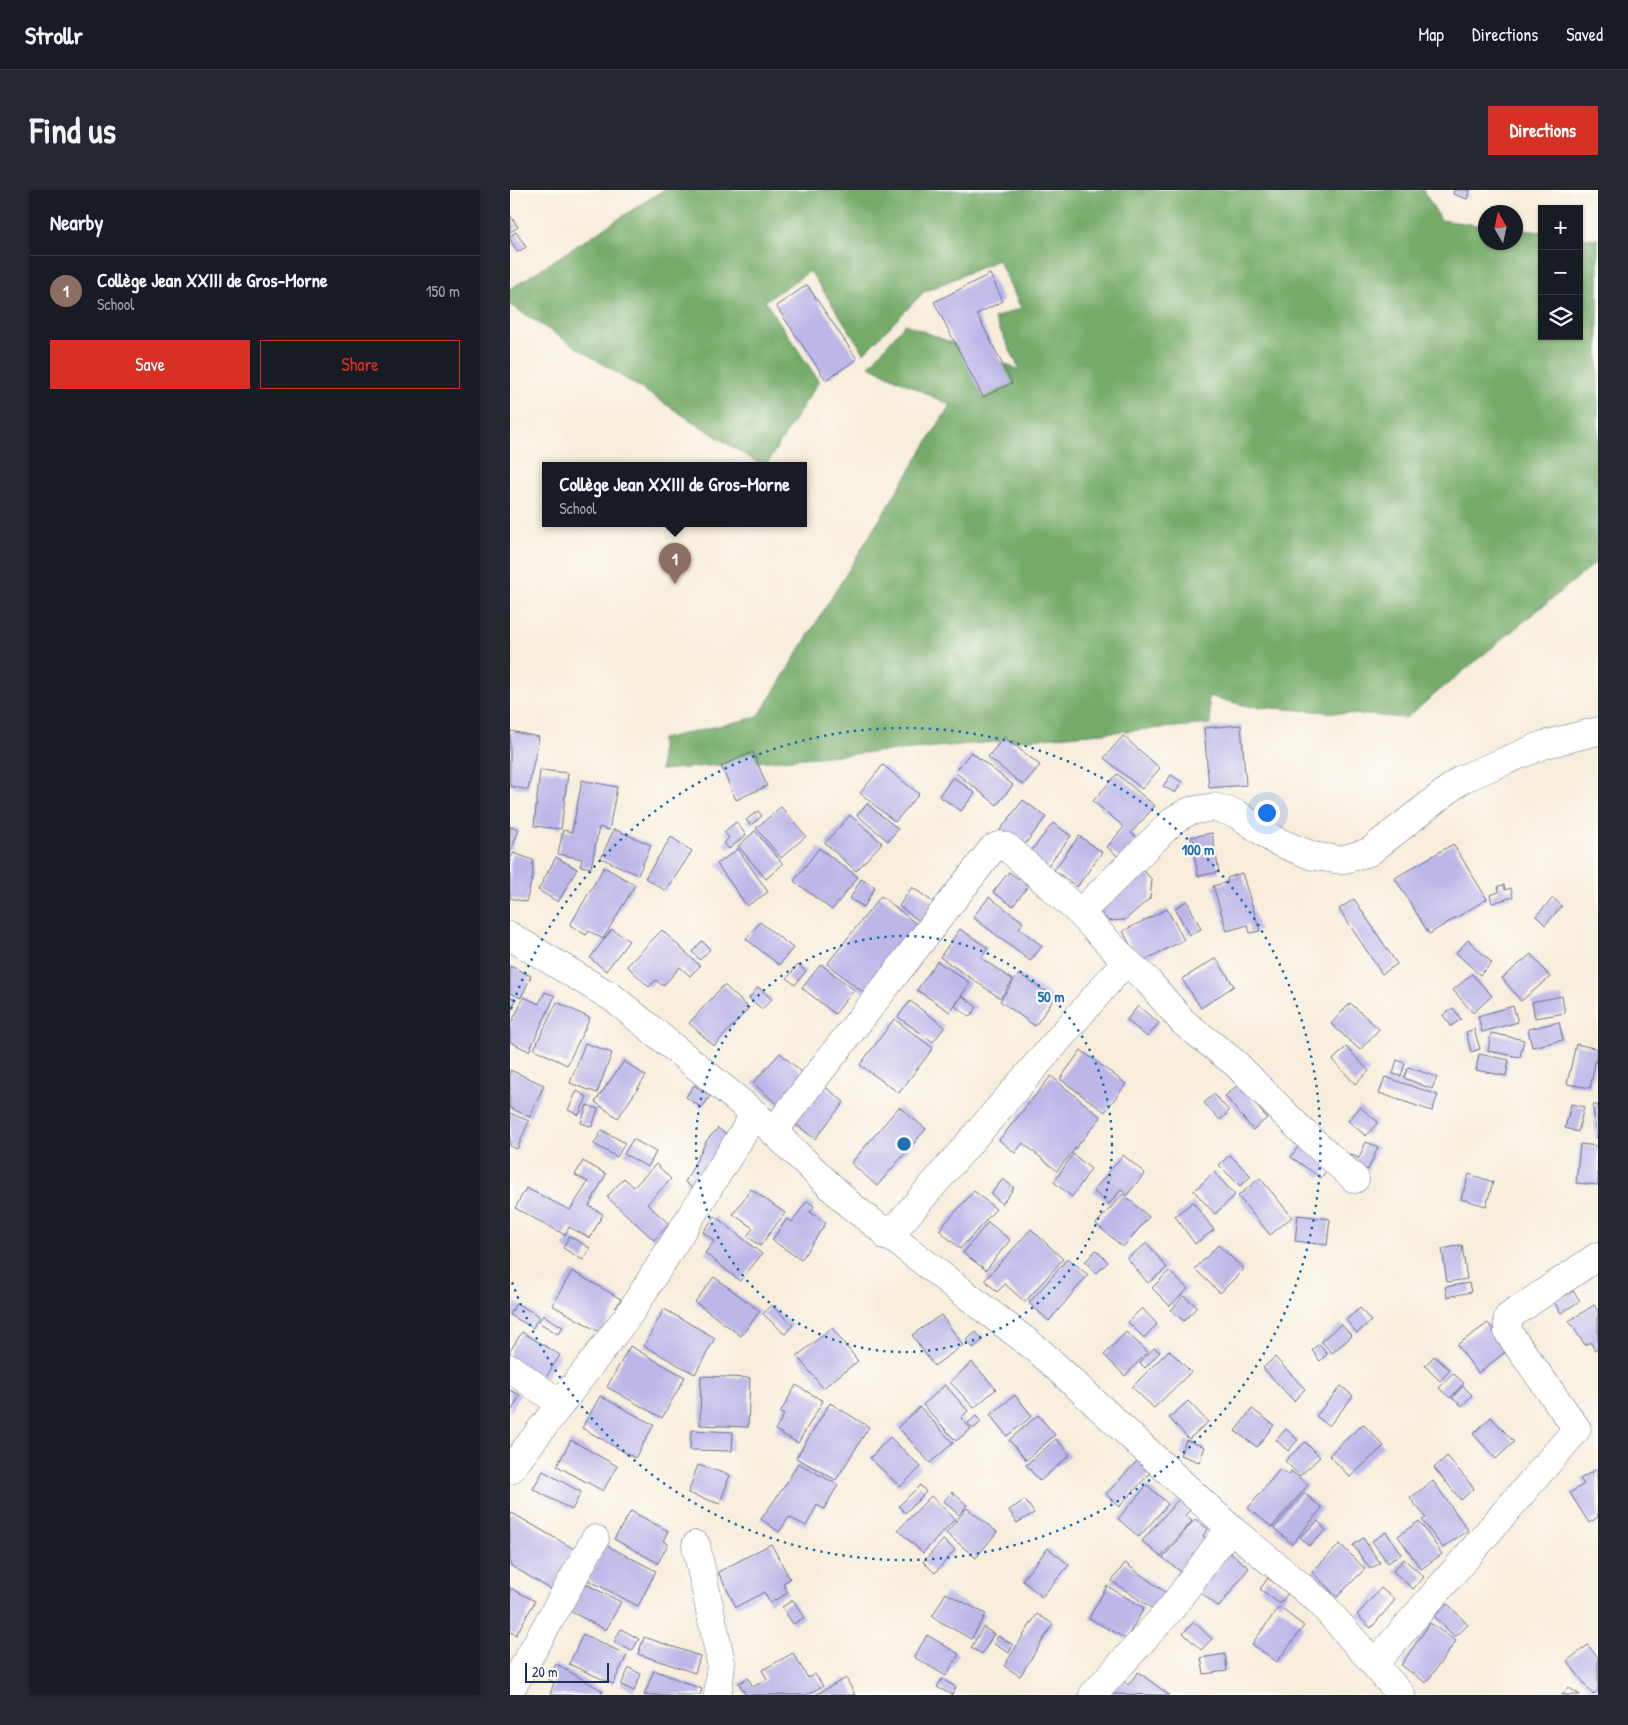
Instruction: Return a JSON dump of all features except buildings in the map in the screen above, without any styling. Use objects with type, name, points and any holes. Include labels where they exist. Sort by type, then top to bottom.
[{"type":"street","points":[[1080,913],[1175,819],[1190,811],[1214,807],[1237,814],[1276,841],[1313,856],[1341,860],[1370,852],[1462,779],[1543,745],[1598,731]]},
{"type":"street","points":[[510,1470],[630,1313],[764,1123],[993,848],[1001,845],[1007,847],[1080,913],[1183,1022],[1235,1063],[1306,1135],[1356,1179]]},
{"type":"street","points":[[510,936],[613,998],[764,1123],[850,1205],[888,1237],[1039,1350],[1230,1528],[1320,1602],[1401,1695]]},
{"type":"street","points":[[888,1237],[1126,961]]},
{"type":"street","points":[[1375,1663],[1577,1429],[1508,1332],[1508,1317],[1598,1256]]},
{"type":"street","points":[[510,1368],[561,1404]]},
{"type":"street","points":[[1093,1695],[1170,1610],[1230,1528]]},
{"type":"street","points":[[510,1691],[595,1539]]},
{"type":"street","points":[[696,1545],[721,1662],[718,1695]]},
{"type":"green space","points":[[663,190],[1423,190],[1441,220],[1478,225],[1478,250],[1523,250],[1523,230],[1538,232],[1538,340],[1583,340],[1583,237],[1598,239],[1598,561],[1406,718],[1247,706],[1208,696],[1211,724],[661,770],[661,739],[758,717],[950,405],[869,366],[905,324],[1020,370],[994,318],[1021,308],[998,260],[924,292],[864,353],[810,271],[765,301],[819,381],[768,462],[756,462],[510,305],[510,289]]},
{"type":"place","name":"Collège Jean XXIII de Gros-Morne","points":[[675,584]]}]
